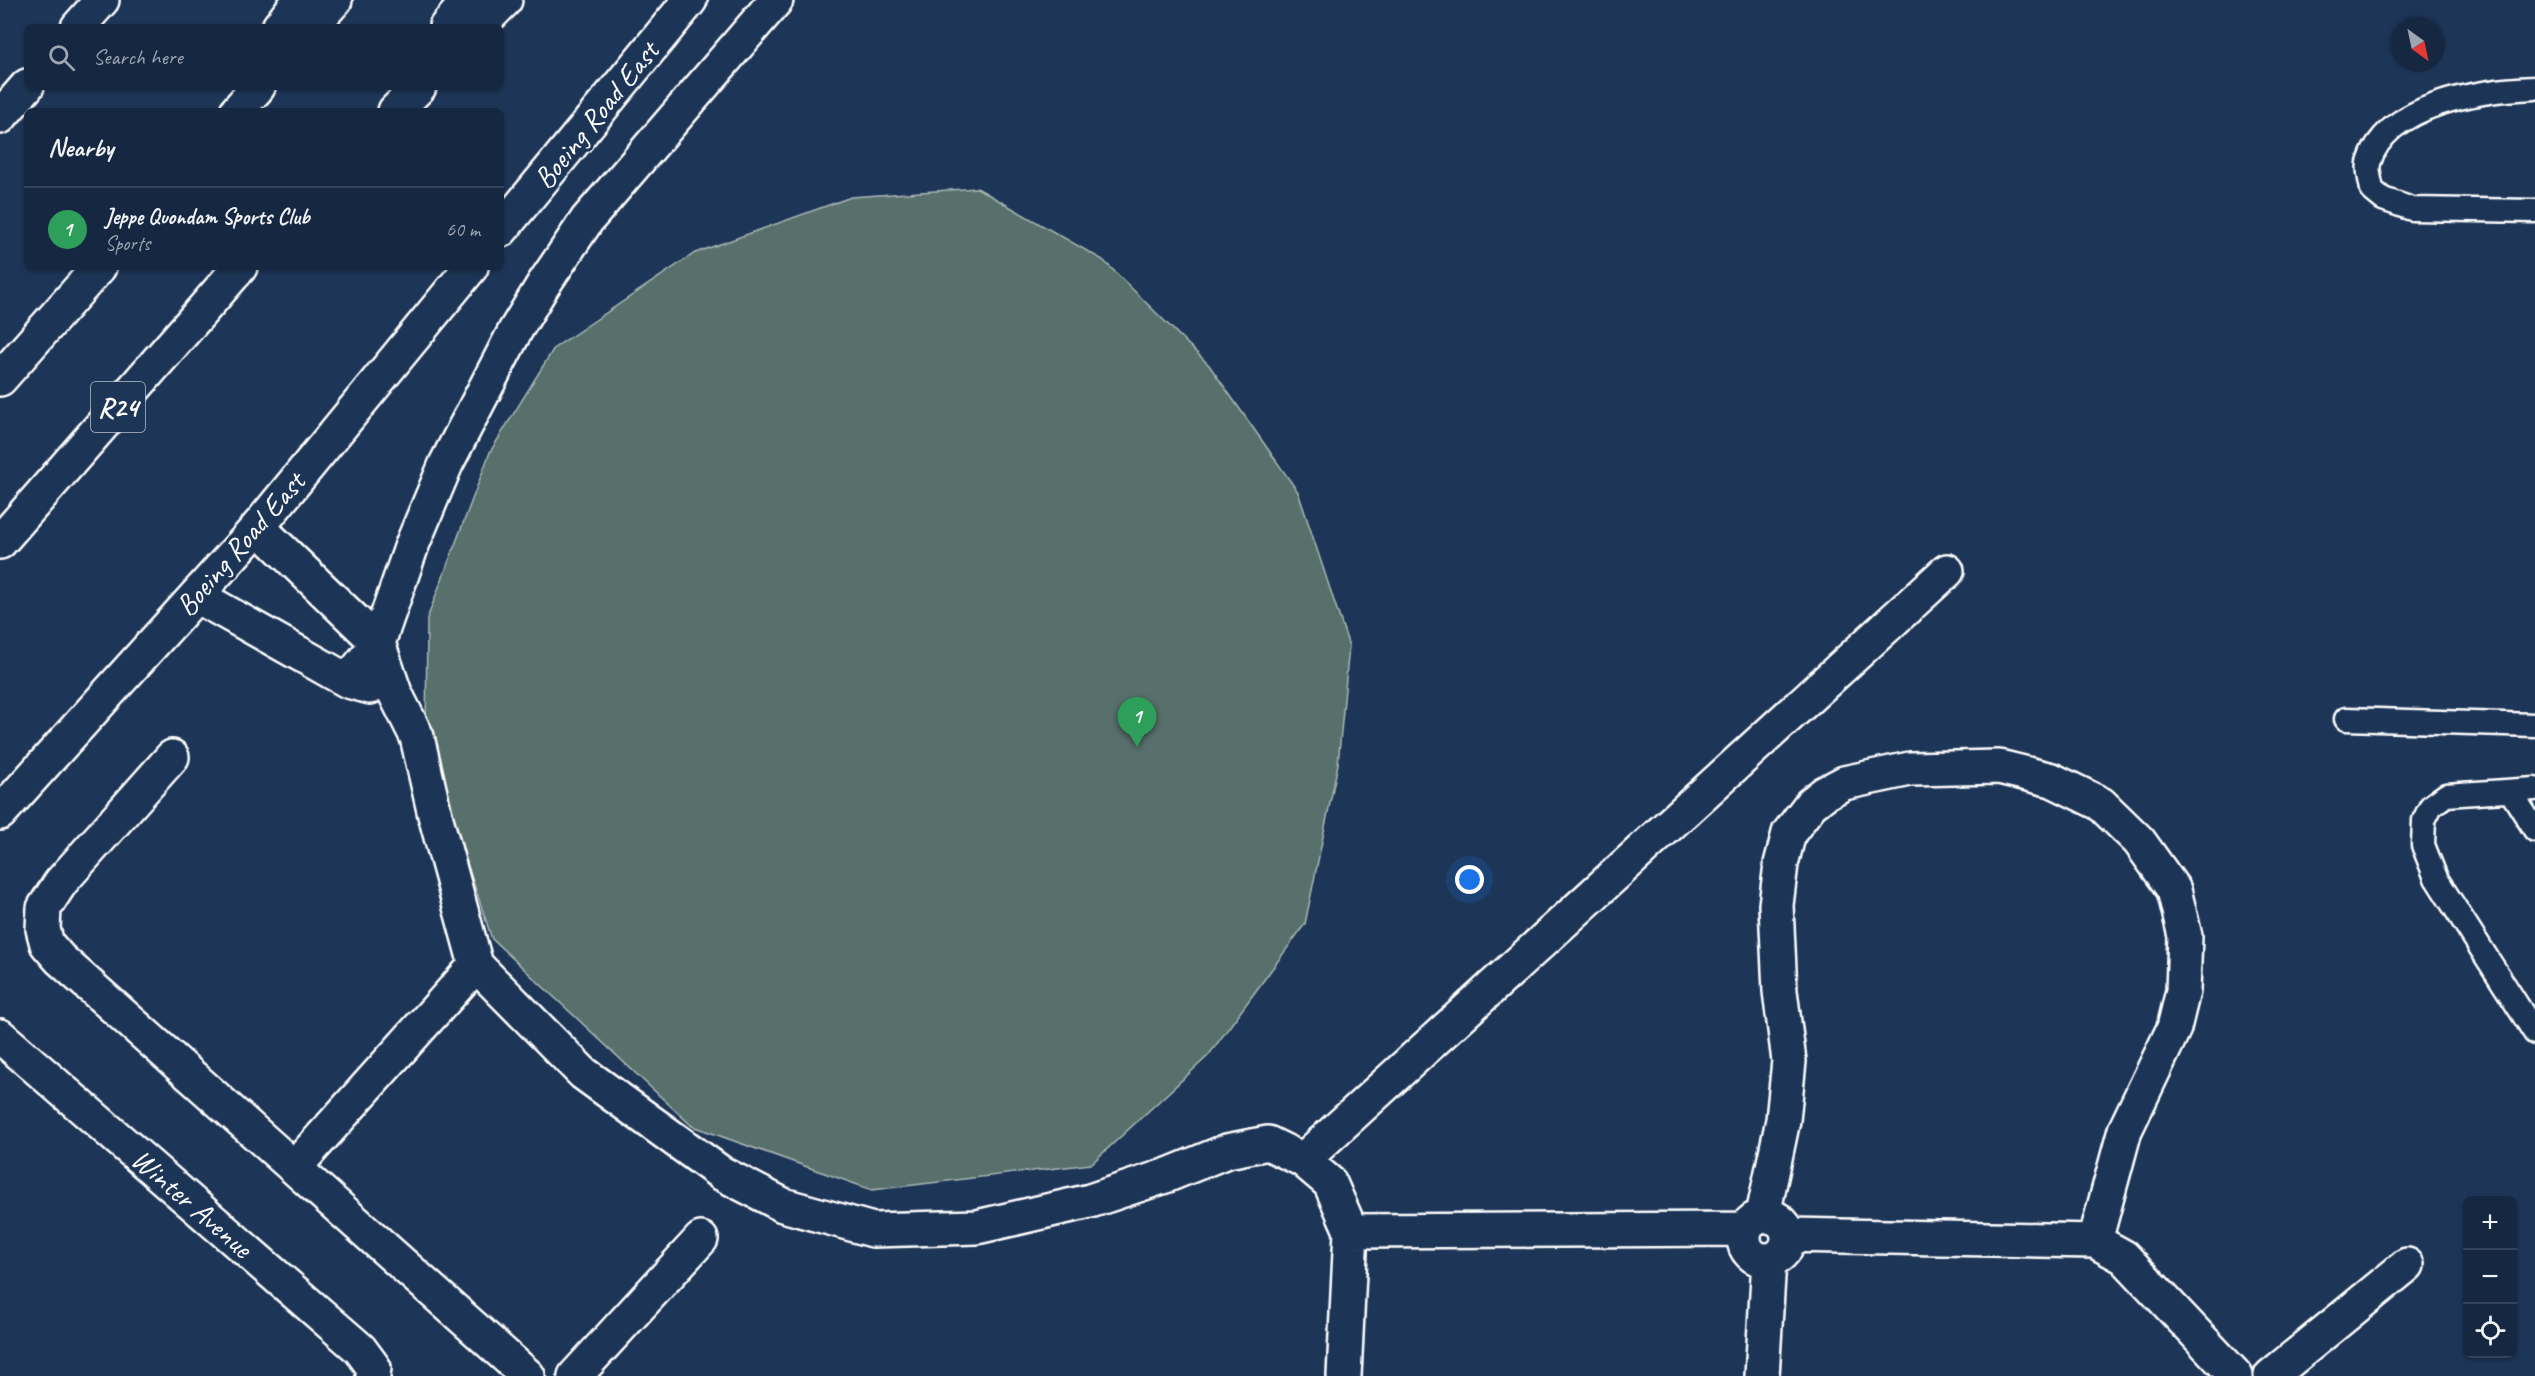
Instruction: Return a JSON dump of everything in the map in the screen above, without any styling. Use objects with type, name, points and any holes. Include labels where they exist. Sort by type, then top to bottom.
[{"type":"main road","points":[[81,24],[102,0]]},
{"type":"main road","points":[[281,24],[300,0]]},
{"type":"main road","points":[[314,24],[335,0]]},
{"type":"main road","points":[[449,24],[469,0]]},
{"type":"main road","points":[[481,24],[505,0]]},
{"type":"main road","name":"Boeing Road East","points":[[504,227],[690,0]]},
{"type":"main road","points":[[348,681],[378,643],[412,545],[446,464],[515,331],[543,285],[587,220],[776,0]]},
{"type":"main road","points":[[0,117],[24,89]]},
{"type":"main road","points":[[214,108],[229,90]]},
{"type":"main road","points":[[240,108],[255,90]]},
{"type":"main road","points":[[376,108],[392,90]]},
{"type":"main road","points":[[398,108],[416,90]]},
{"type":"main road","points":[[1,378],[86,270]]},
{"type":"main road","points":[[1,378],[96,270]]},
{"type":"main road","name":"R24","points":[[0,542],[238,270]]},
{"type":"main road","name":"Boeing Road East","points":[[0,813],[258,527],[469,270]]},
{"type":"main road","points":[[258,527],[378,643],[395,693],[417,737],[435,815],[476,965],[583,1073],[721,1173],[783,1205],[873,1230],[977,1227],[1090,1202],[1168,1175],[1227,1151],[1268,1143],[1303,1160],[1330,1184],[1351,1231],[1344,1376]]},
{"type":"main road","points":[[1303,1160],[1947,570]]},
{"type":"main road","points":[[197,596],[348,681],[395,693]]},
{"type":"main road","points":[[172,757],[62,882],[44,908],[43,929],[47,944],[60,959],[528,1376]]},
{"type":"main road","points":[[1351,1231],[1754,1222],[1775,1217],[1784,1224],[1789,1235],[1787,1247],[1780,1256],[1768,1260],[1757,1259],[1748,1251],[1743,1240],[1754,1222],[1783,1120],[1789,1061],[1780,991],[1776,905],[1781,864],[1789,833],[1811,804],[1844,783],[1910,769],[1999,767],[2052,780],[2101,804],[2139,841],[2174,891],[2185,936],[2182,991],[2174,1028],[2126,1130],[2095,1241]]},
{"type":"main road","points":[[295,1167],[476,965]]},
{"type":"main road","name":"Winter Avenue","points":[[0,1036],[360,1349],[374,1368],[373,1376]]},
{"type":"main road","points":[[1789,1235],[2095,1241],[2124,1257],[2236,1376]]},
{"type":"main road","points":[[575,1376],[701,1239]]},
{"type":"main road","points":[[1762,1376],[1768,1260]]},
{"type":"main road","points":[[2271,1376],[2407,1265]]},
{"type":"lane","points":[[2535,88],[2482,93],[2433,106],[2400,121],[2377,146],[2368,165],[2372,190],[2382,199],[2412,209],[2535,211]]},
{"type":"lane","points":[[2346,719],[2535,725]]},
{"type":"lane","points":[[2535,789],[2446,795],[2431,806],[2424,820],[2423,845],[2436,878],[2535,1033]]},
{"type":"lane","points":[[2511,792],[2535,830]]},
{"type":"green space","points":[[977,188],[1103,260],[1209,365],[1298,492],[1349,646],[1338,764],[1305,924],[1208,1056],[1091,1164],[872,1190],[692,1126],[492,939],[426,738],[427,619],[490,452],[554,348],[695,253],[851,197]]},
{"type":"place","name":"Jeppe Quondam Sports Club","points":[[1137,747]]}]
